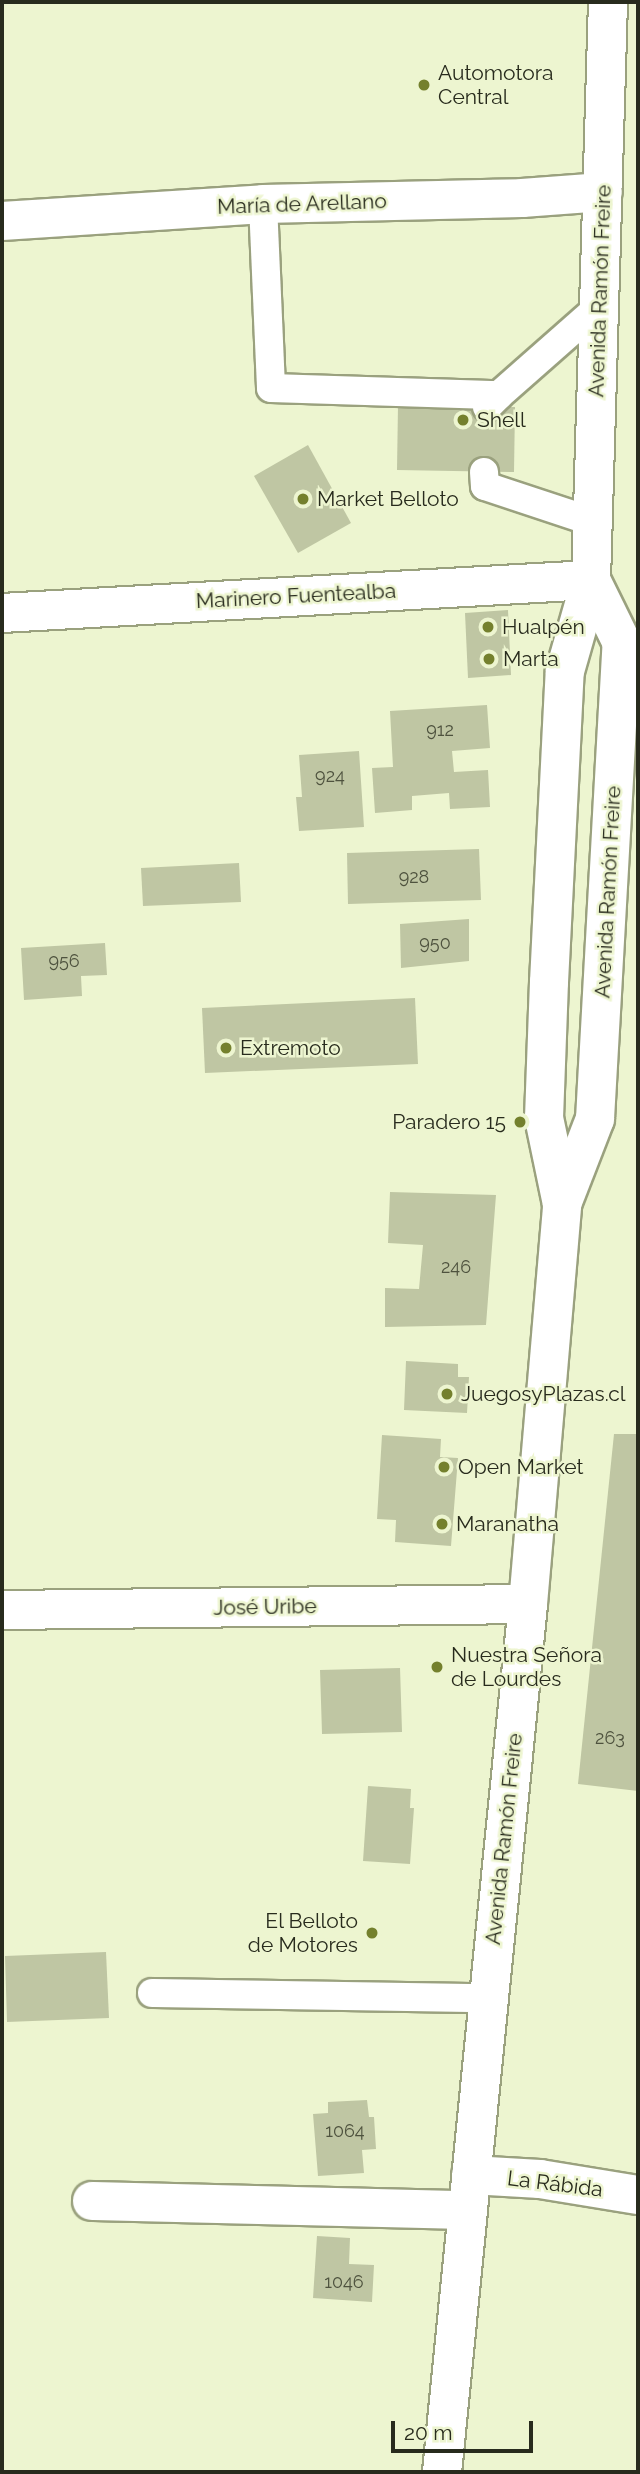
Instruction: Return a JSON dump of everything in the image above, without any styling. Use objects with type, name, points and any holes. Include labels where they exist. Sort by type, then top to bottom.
[{"type":"main road","name":"Avenida Ramón Freire","points":[[562,1205],[544,1118],[565,671],[591,580],[608,2]]},
{"type":"main road","name":"María de Arellano","points":[[2,221],[263,204],[522,198],[603,191]]},
{"type":"main road","name":"Avenida Ramón Freire","points":[[442,2472],[528,1604],[562,1205],[595,1119],[630,703],[622,643],[591,580]]},
{"type":"main road","name":"Marinero Fuentealba","points":[[2,613],[591,580]]},
{"type":"main road","points":[[576,630],[601,686],[630,703]]},
{"type":"main road","name":"José Uribe","points":[[2,1610],[528,1604]]},
{"type":"main road","name":"La Rábida","points":[[92,2201],[469,2193],[540,2179],[638,2195]]},
{"type":"lane","points":[[263,204],[271,388],[493,401],[600,306]]},
{"type":"lane","points":[[485,479],[594,522]]},
{"type":"lane","points":[[152,1993],[488,1998]]},
{"type":"building","points":[[398,405],[515,407],[514,472],[397,470]]},
{"type":"building","name":"Market Belloto","points":[[308,445],[351,523],[298,553],[254,476]]},
{"type":"building","points":[[508,610],[511,675],[468,678],[465,613]]},
{"type":"building","points":[[487,705],[490,748],[452,751],[454,772],[488,770],[490,807],[450,809],[449,793],[412,796],[412,810],[375,813],[372,768],[393,767],[390,711]]},
{"type":"building","points":[[359,751],[364,827],[299,831],[296,797],[302,797],[299,755]]},
{"type":"building","points":[[479,849],[481,900],[348,904],[347,853]]},
{"type":"building","points":[[239,863],[241,902],[143,906],[141,868]]},
{"type":"building","points":[[469,919],[469,961],[401,968],[400,924]]},
{"type":"building","points":[[105,943],[107,975],[81,976],[82,996],[24,1000],[21,948]]},
{"type":"building","points":[[415,998],[418,1064],[205,1073],[202,1008]]},
{"type":"building","points":[[390,1192],[496,1195],[486,1325],[385,1327],[385,1288],[419,1289],[423,1245],[388,1243]]},
{"type":"building","points":[[406,1361],[458,1364],[458,1377],[469,1377],[467,1413],[404,1410]]},
{"type":"building","points":[[614,1434],[638,1434],[638,1791],[578,1784]]},
{"type":"building","points":[[382,1435],[441,1439],[440,1457],[458,1458],[451,1546],[395,1542],[396,1520],[377,1519]]},
{"type":"building","points":[[400,1668],[402,1732],[322,1734],[320,1670]]},
{"type":"building","points":[[368,1786],[411,1789],[410,1808],[414,1808],[410,1864],[363,1861]]},
{"type":"building","points":[[106,1952],[109,2018],[7,2022],[5,1956]]},
{"type":"building","points":[[367,2100],[369,2117],[374,2117],[376,2149],[362,2150],[364,2173],[318,2176],[313,2114],[328,2113],[328,2102]]},
{"type":"building","points":[[317,2236],[350,2238],[349,2264],[374,2265],[372,2302],[313,2298]]},
{"type":"place","name":"Automotora Central","points":[[424,85]]},
{"type":"place","name":"Shell","points":[[463,420]]},
{"type":"place","name":"Market Belloto","points":[[303,499]]},
{"type":"place","name":"Hualpén","points":[[488,627]]},
{"type":"place","name":"Marta","points":[[489,659]]},
{"type":"place","name":"Extremoto","points":[[226,1048]]},
{"type":"place","name":"Paradero 15","points":[[520,1122]]},
{"type":"place","name":"JuegosyPlazas.cl","points":[[447,1394]]},
{"type":"place","name":"Open Market","points":[[444,1467]]},
{"type":"place","name":"Maranatha","points":[[442,1524]]},
{"type":"place","name":"Nuestra Señora de Lourdes","points":[[437,1667]]},
{"type":"place","name":"El Belloto de Motores","points":[[372,1933]]}]
